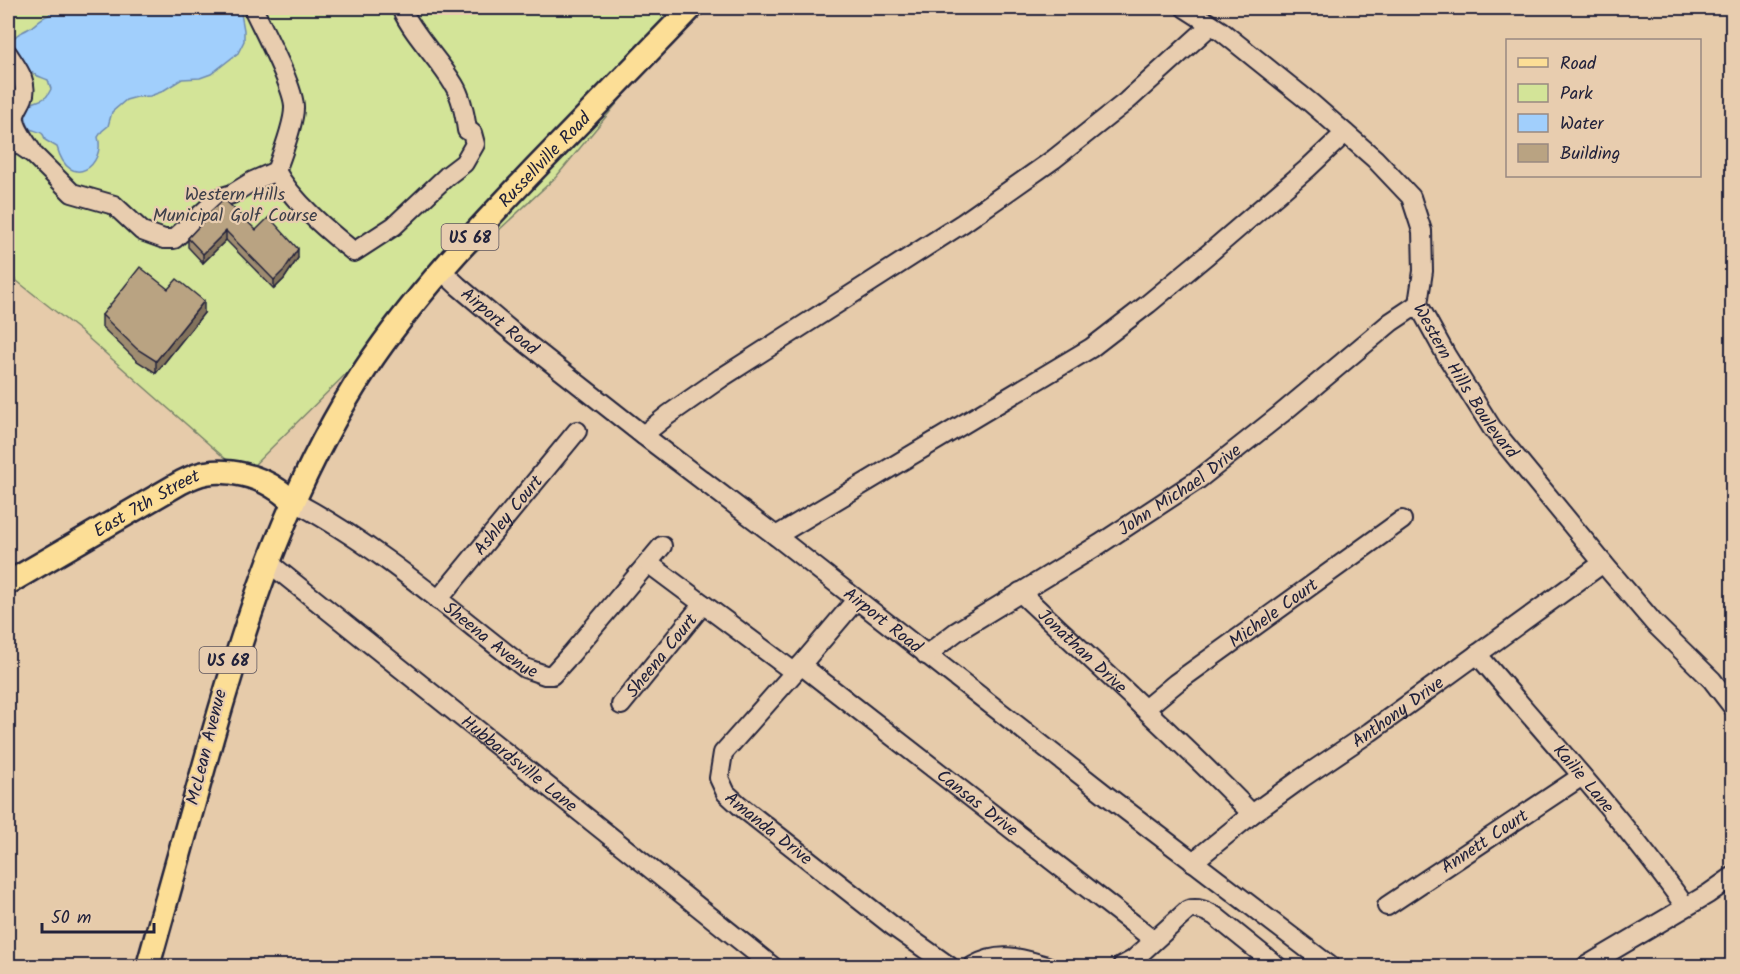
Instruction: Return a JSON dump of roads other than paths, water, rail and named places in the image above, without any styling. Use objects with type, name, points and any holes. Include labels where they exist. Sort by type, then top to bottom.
[{"type":"main road","name":"Russellville Road","points":[[290,499],[315,440],[360,364],[418,285],[507,185],[678,8]]},
{"type":"main road","name":"Russellville Road","points":[[290,499],[365,370],[404,315],[484,222],[691,8]]},
{"type":"main road","name":"East 7th Street","points":[[8,583],[180,483],[203,473],[222,471],[244,476],[264,482],[290,499]]},
{"type":"main road","name":"McLean Avenue","points":[[148,966],[232,668],[290,499]]},
{"type":"main road","name":"McLean Avenue","points":[[186,828],[244,605],[260,559],[290,499]]},
{"type":"street","points":[[253,8],[289,86],[294,107],[287,139],[276,171],[284,186],[327,230],[354,252],[394,226],[464,163],[475,144],[472,133],[467,130],[465,112],[456,87],[401,8]]},
{"type":"street","name":"Western Hills Boulevard","points":[[1185,8],[1211,25],[1311,103],[1375,159],[1411,197],[1422,231],[1423,271],[1418,304],[1446,355],[1492,428],[1603,564],[1654,622],[1712,680],[1732,706]]},
{"type":"street","points":[[643,435],[721,378],[963,223],[1054,159],[1127,101],[1211,25]]},
{"type":"street","points":[[8,54],[24,83],[24,94],[14,116],[18,129],[33,154]]},
{"type":"street","points":[[776,536],[1090,348],[1207,255],[1307,169],[1345,133]]},
{"type":"street","points":[[8,137],[33,154],[72,193],[114,205],[142,231],[164,239],[174,240],[219,198],[232,194],[253,180],[276,171]]},
{"type":"street","name":"Airport Road","points":[[441,270],[516,335],[643,435],[1330,966]]},
{"type":"street","name":"John Michael Drive","points":[[926,655],[956,632],[1100,544],[1199,479],[1281,414],[1390,322],[1418,304]]},
{"type":"street","name":"Ashley Court","points":[[438,600],[577,431]]},
{"type":"street","name":"Sheena Avenue","points":[[290,499],[321,516],[404,572],[525,668],[545,675],[552,675],[662,546]]},
{"type":"street","name":"Michele Court","points":[[1146,708],[1176,683],[1402,520]]},
{"type":"street","name":"Hubbardsville Lane","points":[[268,562],[772,966]]},
{"type":"street","name":"Cansas Drive","points":[[648,562],[703,604],[797,669],[1155,940]]},
{"type":"street","name":"Anthony Drive","points":[[1193,862],[1252,814],[1603,564]]},
{"type":"street","name":"Jonathan Drive","points":[[1020,592],[1146,708],[1252,814]]},
{"type":"street","name":"Amanda Drive","points":[[856,600],[723,753],[719,778],[726,792],[739,805],[894,927],[949,966]]},
{"type":"street","name":"Sheena Court","points":[[621,705],[703,604]]},
{"type":"street","name":"Kailie Lane","points":[[1477,654],[1660,871],[1685,906]]},
{"type":"street","name":"Annett Court","points":[[1387,906],[1581,776]]},
{"type":"street","points":[[1586,966],[1708,894],[1732,877]]},
{"type":"street","points":[[1122,966],[1133,960],[1188,910],[1194,908],[1215,916],[1277,966]]},
{"type":"street","points":[[973,966],[998,957],[1016,957],[1047,966]]},
{"type":"water","points":[[53,8],[240,8],[244,41],[238,53],[211,74],[200,78],[182,79],[161,92],[126,100],[112,112],[108,126],[98,137],[97,156],[92,164],[78,171],[70,169],[63,161],[57,147],[45,140],[42,133],[30,129],[26,118],[27,108],[46,97],[51,89],[48,80],[27,68],[12,41],[17,35],[49,15]]},
{"type":"park label","name":"Western Hills Municipal Golf Course","points":[[235,204]]}]
